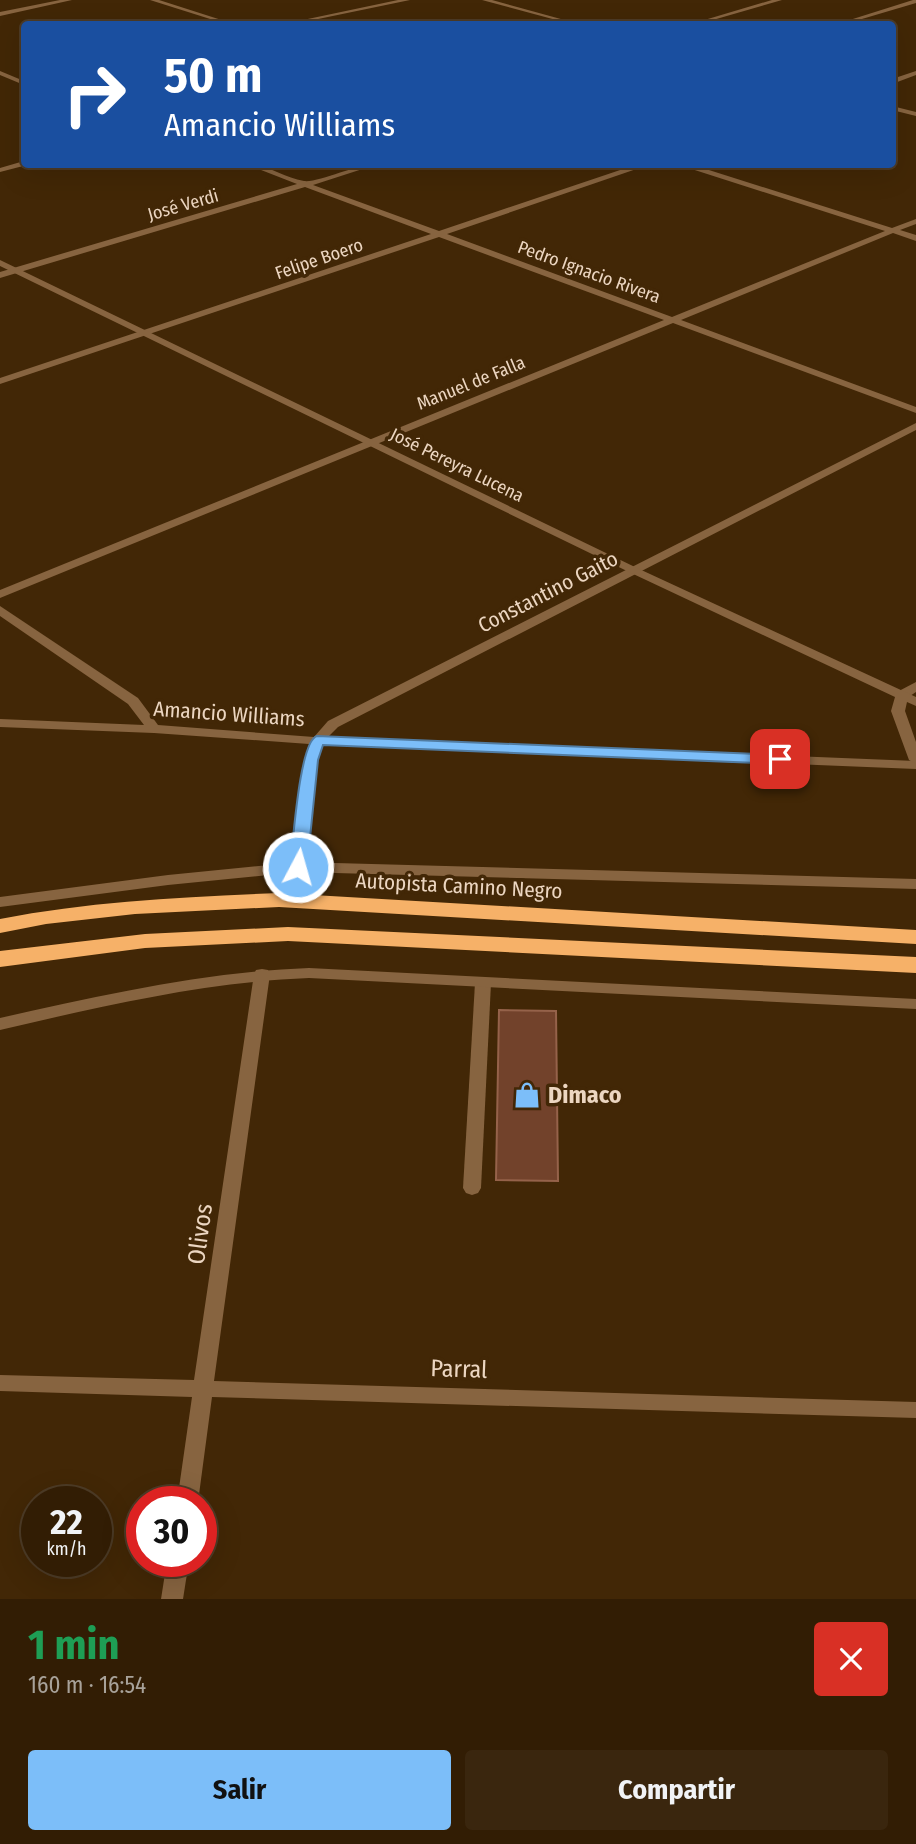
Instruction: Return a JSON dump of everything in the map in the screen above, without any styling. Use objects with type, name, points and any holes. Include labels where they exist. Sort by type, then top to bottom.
[{"type":"highway","name":"Autopista Camino Negro","points":[[0,926],[46,917],[135,908],[279,900],[916,937]]},
{"type":"highway","points":[[0,959],[145,941],[288,934],[916,965]]},
{"type":"street","points":[[0,14],[69,0]]},
{"type":"street","points":[[153,0],[221,21]]},
{"type":"street","points":[[302,21],[407,0]]},
{"type":"street","points":[[485,0],[563,21]]},
{"type":"street","points":[[705,21],[779,0]]},
{"type":"street","points":[[850,21],[915,1]]},
{"type":"street","points":[[0,73],[21,80]]},
{"type":"street","points":[[896,81],[916,74]]},
{"type":"street","points":[[0,84],[21,80]]},
{"type":"street","points":[[896,109],[916,114]]},
{"type":"street","points":[[0,170],[21,164]]},
{"type":"street","name":"Pedro Ignacio Rivera","points":[[261,168],[916,410]]},
{"type":"street","name":"José Verdi","points":[[0,275],[361,168]]},
{"type":"street","name":"Felipe Boero","points":[[0,381],[635,168]]},
{"type":"street","points":[[693,168],[916,238]]},
{"type":"street","name":"Manuel de Falla","points":[[0,594],[916,221]]},
{"type":"street","name":"José Pereyra Lucena","points":[[0,263],[633,569],[916,702]]},
{"type":"street","name":"Constantino Gaito","points":[[317,740],[333,724],[916,426]]},
{"type":"street","points":[[0,610],[133,701],[154,729]]},
{"type":"street","points":[[916,686],[902,695],[898,711],[916,762]]},
{"type":"street","name":"Amancio Williams","points":[[0,723],[154,729],[317,740],[916,762]]},
{"type":"street","points":[[298,867],[311,760],[317,740]]},
{"type":"street","points":[[0,902],[168,880],[298,867],[916,884]]},
{"type":"street","points":[[0,1024],[178,984],[262,974],[309,973],[916,1004]]},
{"type":"street","name":"Olivos","points":[[190,1486],[262,974]]},
{"type":"street","points":[[472,1188],[483,982]]},
{"type":"street","name":"Parral","points":[[0,1382],[916,1410]]},
{"type":"street","points":[[172,1599],[175,1577]]},
{"type":"building","name":"Dimaco","points":[[499,1010],[556,1011],[558,1181],[496,1180]]},
{"type":"place","name":"Dimaco","points":[[527,1095]]},
{"type":"route","points":[[298,867],[311,760],[317,740],[780,759]]}]
